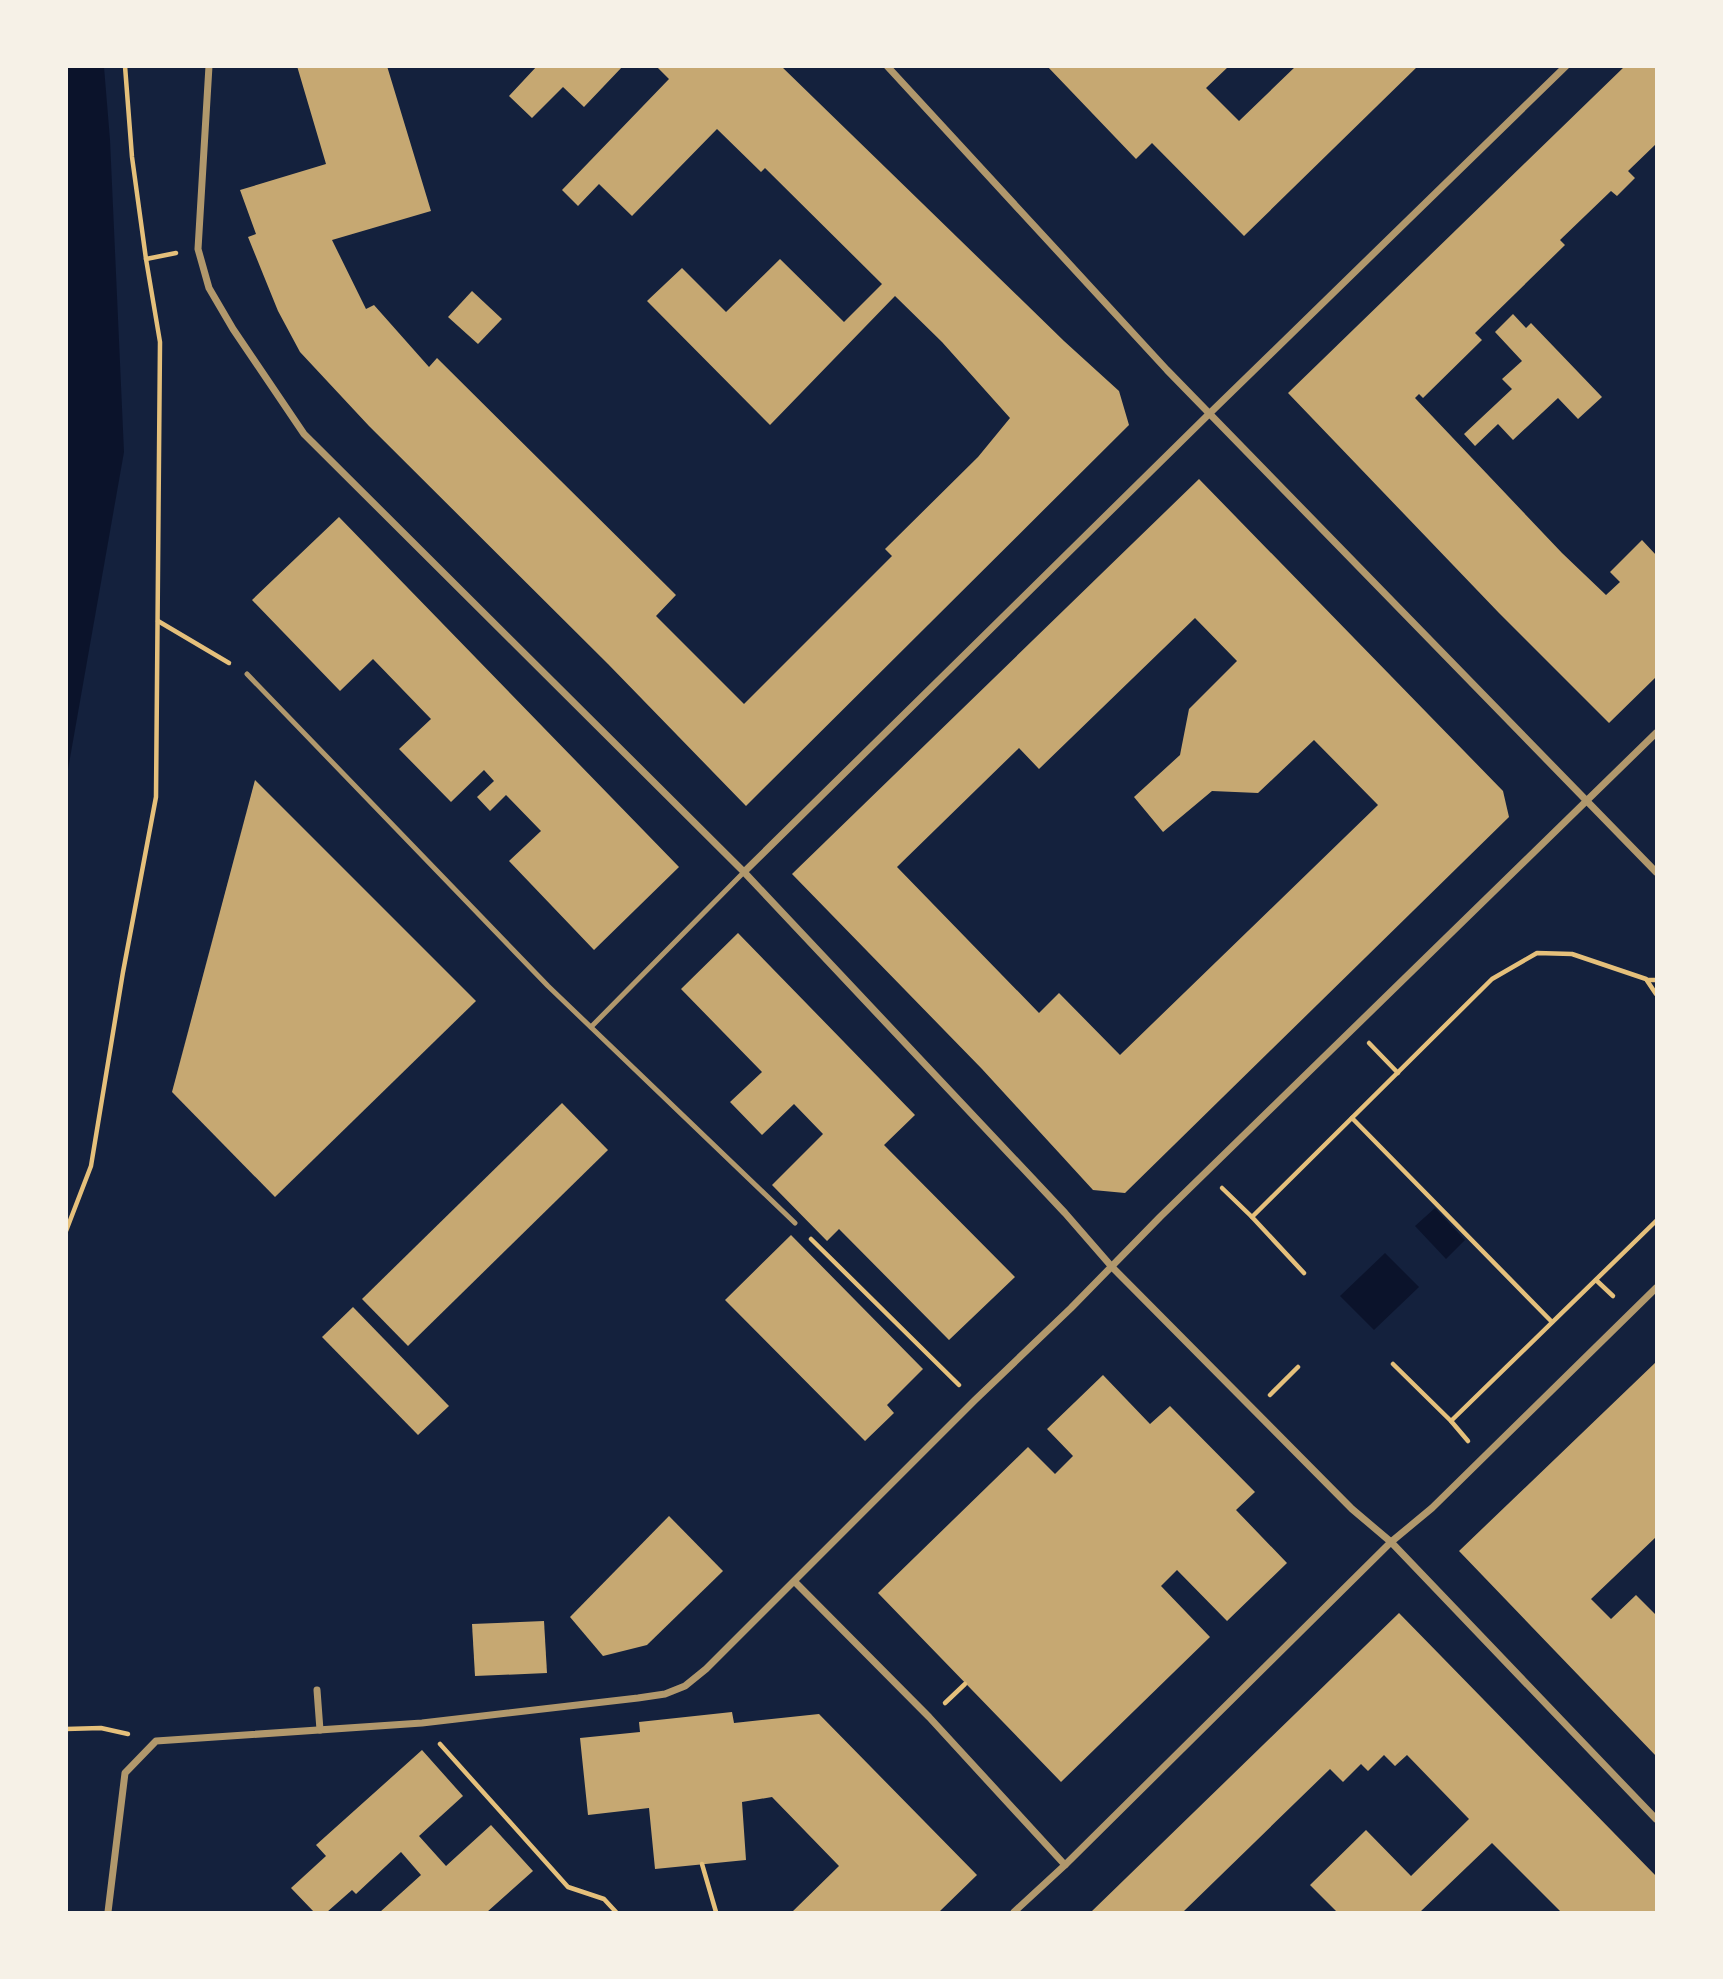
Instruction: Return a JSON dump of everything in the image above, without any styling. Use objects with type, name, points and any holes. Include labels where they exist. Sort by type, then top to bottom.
[{"type":"street","points":[[209,66],[198,248],[209,288],[233,329],[304,434],[744,872],[1065,1213],[1112,1267],[1352,1509],[1391,1542],[1657,1819]]},
{"type":"street","points":[[887,66],[1167,370],[1657,872]]},
{"type":"street","points":[[744,872],[1566,66]]},
{"type":"street","points":[[108,1913],[125,1773],[156,1741],[422,1723],[665,1694],[685,1686],[706,1669],[1206,1172],[1657,733]]},
{"type":"street","points":[[1014,1913],[1391,1542],[1432,1507],[1657,1288]]},
{"type":"street","points":[[794,1581],[929,1717],[1065,1865]]},
{"type":"street","points":[[317,1690],[320,1730]]},
{"type":"lane","points":[[247,674],[548,986],[795,1223]]},
{"type":"lane","points":[[591,1027],[744,872]]},
{"type":"path","points":[[66,1231],[91,1166],[123,972],[156,797],[160,342],[134,170],[125,66]]},
{"type":"path","points":[[157,620],[247,674]]},
{"type":"path","points":[[1252,1217],[1492,979],[1537,953],[1572,954],[1646,979],[1657,980]]},
{"type":"path","points":[[1646,979],[1657,994]]},
{"type":"path","points":[[1355,1027],[1398,1073]]},
{"type":"path","points":[[1352,1118],[1552,1322]]},
{"type":"path","points":[[1206,1172],[1304,1273]]},
{"type":"path","points":[[1393,1364],[1451,1420],[1657,1221]]},
{"type":"path","points":[[795,1223],[975,1400]]},
{"type":"path","points":[[1255,1410],[1298,1367]]},
{"type":"path","points":[[422,1723],[568,1887],[604,1899],[616,1913]]},
{"type":"path","points":[[66,1729],[101,1728],[156,1741]]},
{"type":"path","points":[[702,1864],[716,1913]]},
{"type":"water","points":[[67,66],[104,67],[110,140],[124,452],[67,775]]},
{"type":"water","points":[[1435,1208],[1465,1240],[1446,1259],[1415,1226]]},
{"type":"water","points":[[1385,1253],[1419,1287],[1374,1330],[1340,1296]]},
{"type":"building","points":[[297,66],[387,66],[431,211],[332,240],[366,309],[374,305],[429,367],[437,358],[676,595],[656,616],[744,704],[892,556],[885,549],[978,457],[1010,418],[942,342],[895,296],[770,425],[647,301],[682,268],[726,312],[780,259],[844,322],[882,284],[765,168],[761,172],[717,129],[632,216],[599,184],[578,206],[562,190],[669,79],[656,66],[781,66],[1119,391],[1129,425],[746,806],[369,426],[300,352],[278,311],[248,237],[256,234],[240,190],[326,164]]},
{"type":"building","points":[[537,66],[623,66],[584,107],[563,87],[532,118],[509,96]]},
{"type":"building","points":[[1047,66],[1229,66],[1206,88],[1239,121],[1296,66],[1418,66],[1244,236],[1152,143],[1136,159]]},
{"type":"building","points":[[1625,66],[1656,66],[1656,144],[1628,171],[1635,178],[1617,196],[1611,191],[1560,240],[1565,245],[1475,333],[1482,340],[1423,398],[1419,394],[1415,398],[1562,553],[1606,595],[1620,582],[1610,572],[1642,540],[1656,555],[1656,677],[1609,723],[1499,613],[1288,393]]},
{"type":"building","points":[[472,291],[502,319],[478,344],[448,317]]},
{"type":"building","points":[[1513,314],[1526,328],[1531,323],[1602,397],[1578,419],[1558,398],[1513,440],[1498,424],[1475,446],[1464,434],[1512,389],[1502,379],[1522,361],[1495,332]]},
{"type":"building","points":[[1199,479],[1503,791],[1509,817],[1125,1193],[1093,1190],[982,1069],[792,874]],"holes":[[[1195,618],[1237,661],[1189,709],[1180,755],[1134,797],[1163,832],[1212,791],[1258,793],[1314,740],[1378,805],[1120,1055],[1059,993],[1039,1013],[897,867],[1019,748],[1039,769]]]},
{"type":"building","points":[[339,517],[679,867],[594,950],[509,861],[541,831],[506,795],[490,811],[477,797],[494,781],[484,770],[451,802],[399,749],[431,719],[373,659],[340,691],[252,600]]},
{"type":"building","points":[[255,780],[476,1001],[275,1197],[172,1092]]},
{"type":"building","points":[[738,933],[915,1115],[884,1145],[1015,1277],[949,1340],[839,1229],[827,1241],[772,1185],[823,1134],[794,1104],[762,1135],[730,1102],[762,1072],[681,989]]},
{"type":"building","points":[[562,1103],[608,1150],[408,1346],[362,1299]]},
{"type":"building","points":[[791,1235],[923,1369],[887,1405],[894,1413],[865,1441],[725,1300]]},
{"type":"building","points":[[353,1307],[449,1406],[418,1435],[322,1337]]},
{"type":"building","points":[[1656,1362],[1656,1537],[1591,1599],[1611,1619],[1636,1595],[1656,1615],[1656,1756],[1459,1551]]},
{"type":"building","points":[[1103,1375],[1150,1424],[1170,1406],[1255,1492],[1236,1510],[1287,1563],[1227,1621],[1177,1570],[1161,1586],[1210,1637],[1061,1782],[878,1593],[1028,1447],[1055,1474],[1073,1456],[1047,1429]]},
{"type":"building","points":[[669,1516],[723,1571],[647,1645],[603,1656],[570,1617]]},
{"type":"building","points":[[1399,1613],[1656,1876],[1656,1912],[1561,1912],[1492,1843],[1420,1912],[1337,1912],[1310,1885],[1366,1830],[1411,1876],[1469,1819],[1407,1755],[1395,1766],[1384,1755],[1368,1771],[1361,1764],[1343,1782],[1330,1769],[1183,1912],[1091,1912]]},
{"type":"building","points":[[544,1621],[547,1673],[475,1676],[472,1624]]},
{"type":"building","points":[[732,1712],[734,1723],[819,1714],[977,1875],[939,1912],[792,1912],[839,1866],[772,1797],[742,1802],[746,1860],[655,1869],[649,1808],[588,1815],[580,1738],[640,1732],[639,1722]]},
{"type":"building","points":[[422,1750],[463,1796],[419,1836],[446,1866],[491,1825],[533,1871],[487,1912],[380,1912],[421,1875],[401,1852],[356,1894],[352,1890],[327,1912],[314,1912],[291,1888],[326,1856],[316,1845]]}]
